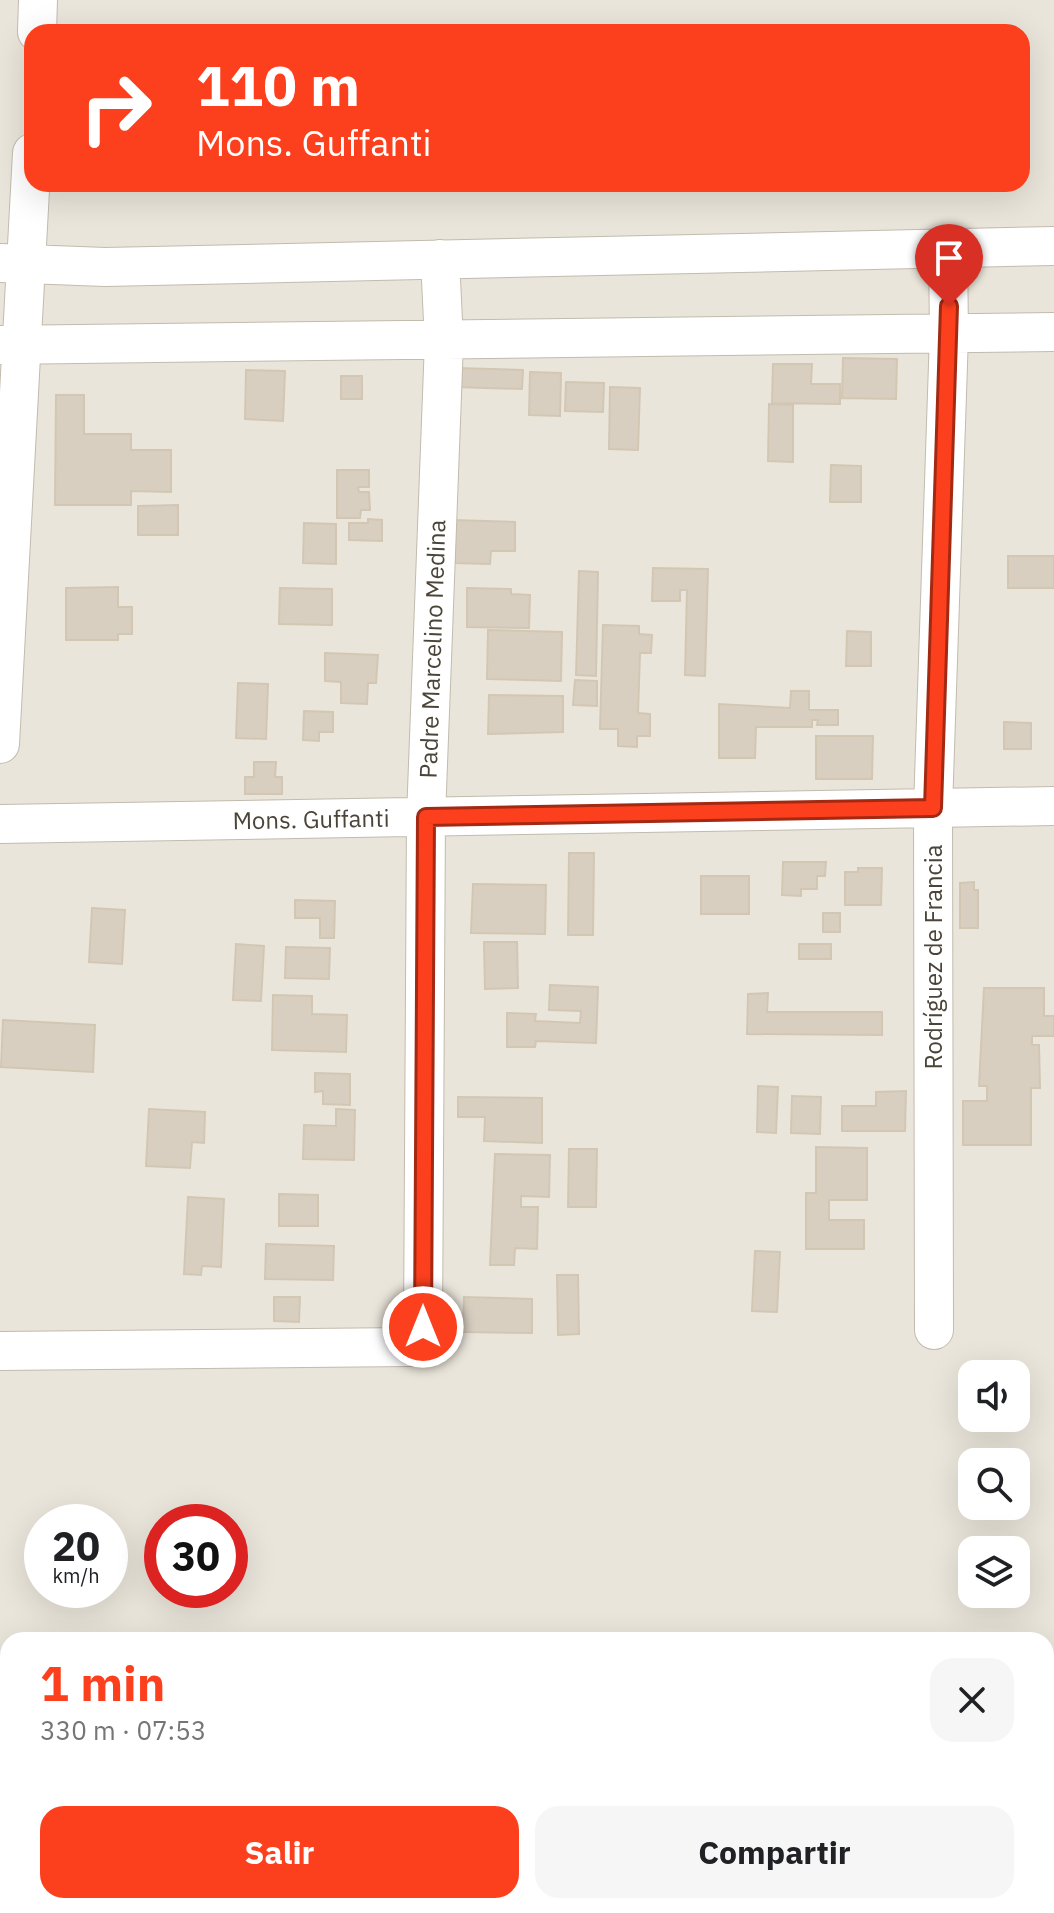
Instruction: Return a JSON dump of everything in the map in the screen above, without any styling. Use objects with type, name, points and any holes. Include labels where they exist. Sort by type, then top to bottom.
[{"type":"street","points":[[37,24],[38,0]]},
{"type":"street","points":[[0,744],[14,264],[26,192]]},
{"type":"street","points":[[14,264],[105,267],[1054,246]]},
{"type":"street","name":"Rodríguez de Francia","points":[[934,1330],[933,808],[949,335],[948,248]]},
{"type":"street","name":"Padre Marcelino Medina","points":[[0,1351],[410,1347],[423,1327],[426,817],[444,342],[440,259]]},
{"type":"street","points":[[12,346],[1054,332]]},
{"type":"street","name":"Mons. Guffanti","points":[[0,824],[1054,806]]},
{"type":"shaded area","points":[[0,0],[1054,0],[1054,1632],[0,1632]]},
{"type":"building","points":[[843,358],[897,359],[896,399],[842,398]]},
{"type":"building","points":[[773,364],[812,364],[811,384],[840,384],[840,404],[772,403]]},
{"type":"building","points":[[456,368],[523,370],[522,389],[455,387]]},
{"type":"building","points":[[246,370],[285,371],[283,421],[245,419]]},
{"type":"building","points":[[530,372],[561,373],[560,416],[529,415]]},
{"type":"building","points":[[341,376],[362,376],[362,399],[341,399]]},
{"type":"building","points":[[566,382],[604,383],[603,412],[565,411]]},
{"type":"building","points":[[610,387],[640,388],[638,450],[609,449]]},
{"type":"building","points":[[56,395],[84,395],[84,434],[131,434],[131,450],[171,450],[171,492],[131,491],[131,505],[55,505]]},
{"type":"building","points":[[769,404],[793,405],[793,462],[768,461]]},
{"type":"building","points":[[831,465],[861,466],[861,502],[830,502]]},
{"type":"building","points":[[337,470],[369,470],[369,487],[358,487],[359,492],[369,492],[370,510],[361,510],[360,518],[337,518]]},
{"type":"building","points":[[178,505],[178,535],[138,535],[138,506]]},
{"type":"building","points":[[368,519],[382,520],[382,541],[349,540],[349,523],[368,523]]},
{"type":"building","points":[[453,520],[515,522],[515,551],[491,551],[490,564],[452,563]]},
{"type":"building","points":[[304,523],[336,524],[336,564],[303,563]]},
{"type":"building","points":[[1008,556],[1054,556],[1054,588],[1008,588]]},
{"type":"building","points":[[653,568],[708,569],[705,676],[685,675],[687,590],[680,590],[680,601],[652,601]]},
{"type":"building","points":[[579,571],[598,572],[596,676],[576,675]]},
{"type":"building","points":[[118,587],[118,607],[132,607],[132,634],[118,634],[118,640],[66,640],[66,588]]},
{"type":"building","points":[[280,588],[332,589],[332,625],[279,624]]},
{"type":"building","points":[[467,588],[511,589],[511,594],[530,595],[529,628],[467,627]]},
{"type":"building","points":[[603,625],[639,626],[639,634],[652,635],[651,653],[640,653],[638,713],[650,714],[650,736],[637,736],[637,747],[618,746],[618,729],[600,729]]},
{"type":"building","points":[[488,630],[562,632],[561,681],[487,679]]},
{"type":"building","points":[[847,631],[871,632],[871,666],[846,666]]},
{"type":"building","points":[[325,653],[378,655],[376,683],[368,683],[367,704],[341,703],[341,682],[325,681]]},
{"type":"building","points":[[575,680],[597,681],[597,706],[573,705]]},
{"type":"building","points":[[238,683],[268,684],[266,739],[236,738]]},
{"type":"building","points":[[791,691],[809,691],[809,710],[838,710],[838,725],[817,725],[818,720],[812,720],[812,727],[756,727],[755,758],[719,758],[719,704],[790,708]]},
{"type":"building","points":[[489,695],[563,696],[563,732],[488,734]]},
{"type":"building","points":[[304,711],[333,712],[333,732],[319,732],[319,741],[303,740]]},
{"type":"building","points":[[1004,722],[1031,723],[1031,749],[1004,749]]},
{"type":"building","points":[[816,736],[873,736],[872,779],[816,779]]},
{"type":"building","points":[[254,762],[276,762],[275,777],[282,777],[282,794],[245,794],[245,777],[254,777]]},
{"type":"building","points":[[569,853],[594,853],[593,935],[568,935]]},
{"type":"building","points":[[783,862],[826,862],[825,876],[817,876],[817,889],[801,889],[801,896],[782,895]]},
{"type":"building","points":[[858,868],[882,868],[881,905],[845,905],[845,872],[858,872]]},
{"type":"building","points":[[701,876],[749,876],[749,914],[701,914]]},
{"type":"building","points":[[974,882],[974,890],[978,890],[978,928],[960,928],[960,883]]},
{"type":"building","points":[[473,884],[546,885],[545,934],[471,933]]},
{"type":"building","points":[[295,900],[335,901],[334,938],[320,938],[320,918],[295,918]]},
{"type":"building","points":[[92,908],[125,910],[122,964],[89,962]]},
{"type":"building","points":[[823,913],[840,913],[840,932],[823,932]]},
{"type":"building","points":[[484,942],[517,942],[518,988],[485,989]]},
{"type":"building","points":[[236,944],[264,946],[261,1001],[233,1000]]},
{"type":"building","points":[[799,944],[831,944],[831,959],[799,959]]},
{"type":"building","points":[[286,947],[330,948],[329,979],[285,978]]},
{"type":"building","points":[[550,985],[598,987],[596,1043],[536,1041],[535,1047],[507,1047],[507,1013],[536,1014],[535,1021],[580,1023],[581,1011],[549,1010]]},
{"type":"building","points":[[984,988],[1044,988],[1044,1016],[1054,1016],[1054,1036],[1032,1036],[1032,1045],[1039,1045],[1040,1088],[1031,1088],[1031,1145],[963,1145],[963,1101],[987,1101],[987,1086],[979,1086]]},
{"type":"building","points":[[768,993],[767,1012],[882,1012],[882,1035],[747,1034],[748,994]]},
{"type":"building","points":[[273,995],[312,996],[312,1014],[347,1015],[346,1052],[272,1050]]},
{"type":"building","points":[[3,1020],[95,1025],[93,1072],[1,1067]]},
{"type":"building","points":[[315,1073],[350,1074],[350,1105],[323,1104],[323,1091],[315,1092]]},
{"type":"building","points":[[758,1086],[778,1087],[776,1133],[757,1132]]},
{"type":"building","points":[[906,1091],[905,1131],[842,1131],[842,1106],[876,1106],[876,1092]]},
{"type":"building","points":[[792,1096],[821,1097],[820,1134],[791,1133]]},
{"type":"building","points":[[458,1097],[542,1098],[542,1143],[484,1141],[485,1117],[458,1117]]},
{"type":"building","points":[[149,1109],[205,1112],[204,1143],[192,1142],[190,1168],[146,1166]]},
{"type":"building","points":[[336,1109],[355,1110],[354,1160],[303,1159],[304,1125],[336,1126]]},
{"type":"building","points":[[816,1147],[867,1148],[867,1200],[829,1200],[829,1220],[864,1220],[864,1249],[806,1249],[806,1193],[816,1193]]},
{"type":"building","points":[[569,1149],[597,1149],[596,1207],[568,1207]]},
{"type":"building","points":[[495,1154],[550,1155],[549,1197],[521,1196],[521,1207],[538,1207],[537,1249],[515,1248],[514,1265],[490,1265]]},
{"type":"building","points":[[279,1194],[318,1195],[318,1226],[279,1226]]},
{"type":"building","points":[[188,1197],[224,1199],[221,1267],[202,1266],[201,1275],[184,1274]]},
{"type":"building","points":[[266,1244],[334,1246],[333,1280],[265,1279]]},
{"type":"building","points":[[755,1251],[780,1252],[777,1312],[752,1311]]},
{"type":"building","points":[[557,1275],[578,1275],[579,1334],[558,1335]]},
{"type":"building","points":[[274,1297],[300,1297],[299,1322],[274,1321]]},
{"type":"building","points":[[464,1297],[532,1299],[532,1333],[463,1332]]},
{"type":"route","points":[[423,1327],[426,817],[933,808],[949,306]]}]
